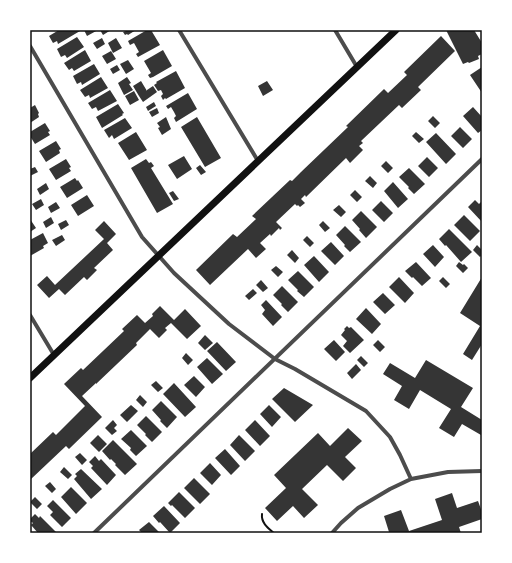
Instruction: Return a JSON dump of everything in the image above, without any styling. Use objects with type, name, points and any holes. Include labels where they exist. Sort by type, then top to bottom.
[{"type":"main road","points":[[30,378],[396,30]]},
{"type":"street","points":[[179,30],[258,161]]},
{"type":"street","points":[[335,30],[357,67]]},
{"type":"street","points":[[30,46],[142,237],[158,256],[174,273],[229,324],[275,359],[295,369],[366,411],[390,437],[411,479]]},
{"type":"street","points":[[94,533],[482,159]]},
{"type":"street","points":[[30,315],[54,355]]},
{"type":"street","points":[[332,533],[358,508],[390,489],[411,479],[448,472],[482,471]]},
{"type":"path","points":[[262,514],[261,518],[264,523],[274,533]]},
{"type":"building","points":[[59,30],[80,31],[58,44],[57,41],[53,43],[49,36]]},
{"type":"building","points":[[84,30],[98,30],[87,36]]},
{"type":"building","points":[[100,30],[111,30],[103,35]]},
{"type":"building","points":[[125,30],[136,30],[128,35],[125,35],[123,32],[126,31]]},
{"type":"building","points":[[147,30],[151,30],[160,45],[138,57],[136,54],[139,52],[134,43],[130,45],[128,41]]},
{"type":"building","points":[[446,30],[474,30],[482,43],[482,54],[478,56],[479,59],[463,64]]},
{"type":"building","points":[[441,36],[455,51],[418,87],[421,90],[402,108],[399,105],[361,141],[363,143],[359,146],[363,150],[350,163],[346,158],[306,197],[305,195],[301,199],[305,203],[300,207],[295,204],[276,222],[282,228],[280,230],[279,228],[271,236],[270,234],[260,243],[266,249],[256,258],[248,249],[210,285],[196,270],[233,234],[237,237],[256,219],[252,216],[290,180],[292,181],[348,127],[346,126],[384,89],[388,93],[407,75],[404,72]]},
{"type":"building","points":[[77,37],[84,47],[67,58],[65,55],[61,57],[57,49]]},
{"type":"building","points":[[102,38],[105,44],[97,49],[93,43]]},
{"type":"building","points":[[116,38],[122,48],[113,53],[108,43]]},
{"type":"building","points":[[85,50],[91,61],[74,71],[72,68],[69,70],[64,63]]},
{"type":"building","points":[[163,50],[172,66],[150,78],[148,75],[151,73],[144,61]]},
{"type":"building","points":[[111,51],[116,59],[107,64],[102,56]]},
{"type":"building","points":[[128,60],[134,69],[126,74],[120,64]]},
{"type":"building","points":[[94,64],[100,74],[82,85],[81,82],[77,84],[73,76]]},
{"type":"building","points":[[117,65],[120,70],[113,74],[110,69]]},
{"type":"building","points":[[482,67],[482,93],[470,75]]},
{"type":"building","points":[[176,71],[185,88],[163,100],[161,90],[158,91],[154,85],[157,83],[156,82]]},
{"type":"building","points":[[101,77],[108,88],[90,98],[89,95],[85,97],[80,90]]},
{"type":"building","points":[[127,77],[133,90],[124,95],[118,83]]},
{"type":"building","points":[[141,81],[147,91],[153,86],[157,92],[143,102],[133,86]]},
{"type":"building","points":[[267,81],[273,90],[263,96],[258,86]]},
{"type":"building","points":[[110,90],[117,101],[98,111],[96,107],[92,109],[88,103]]},
{"type":"building","points":[[134,91],[139,100],[130,105],[125,96]]},
{"type":"building","points":[[188,93],[197,109],[176,122],[174,118],[176,116],[171,107],[168,109],[166,106]]},
{"type":"building","points":[[154,102],[156,106],[148,111],[146,107]]},
{"type":"building","points":[[118,104],[124,113],[122,114],[123,115],[102,128],[96,117]]},
{"type":"building","points":[[35,105],[39,113],[39,117],[30,123],[30,108]]},
{"type":"building","points":[[473,107],[482,117],[482,130],[478,133],[463,116]]},
{"type":"building","points":[[157,108],[159,113],[152,117],[149,112]]},
{"type":"building","points":[[433,116],[440,123],[435,128],[428,121]]},
{"type":"building","points":[[166,117],[171,129],[162,135],[158,128],[160,127],[157,123]]},
{"type":"building","points":[[197,117],[221,158],[205,167],[181,127]]},
{"type":"building","points":[[125,118],[132,128],[114,139],[112,135],[109,138],[104,130]]},
{"type":"building","points":[[45,123],[50,131],[48,132],[50,135],[35,144],[30,136],[30,132]]},
{"type":"building","points":[[460,127],[472,139],[463,148],[451,136]]},
{"type":"building","points":[[136,132],[147,150],[129,160],[118,143]]},
{"type":"building","points":[[416,132],[424,139],[419,143],[412,136]]},
{"type":"building","points":[[436,133],[456,154],[446,164],[426,142]]},
{"type":"building","points":[[56,141],[61,149],[59,150],[60,153],[46,162],[39,151]]},
{"type":"building","points":[[184,156],[192,169],[177,179],[168,165]]},
{"type":"building","points":[[427,157],[438,168],[429,177],[418,166]]},
{"type":"building","points":[[66,159],[71,167],[69,168],[71,171],[56,180],[49,169]]},
{"type":"building","points":[[146,159],[154,166],[151,168],[173,204],[157,213],[131,168]]},
{"type":"building","points":[[386,161],[393,168],[388,173],[381,166]]},
{"type":"building","points":[[200,165],[206,172],[201,175],[196,168]]},
{"type":"building","points":[[35,167],[38,172],[30,176],[30,169]]},
{"type":"building","points":[[409,168],[425,184],[414,194],[399,177]]},
{"type":"building","points":[[370,176],[377,183],[373,188],[365,181]]},
{"type":"building","points":[[75,178],[83,188],[67,198],[60,187]]},
{"type":"building","points":[[393,182],[408,199],[398,208],[384,191]]},
{"type":"building","points":[[46,183],[49,189],[40,195],[37,189]]},
{"type":"building","points":[[355,190],[362,197],[357,202],[350,195]]},
{"type":"building","points":[[173,191],[179,199],[174,201],[169,193]]},
{"type":"building","points":[[87,195],[94,206],[78,216],[71,205]]},
{"type":"building","points":[[41,199],[44,205],[36,210],[32,204]]},
{"type":"building","points":[[475,200],[479,204],[481,202],[482,204],[482,222],[468,207]]},
{"type":"building","points":[[381,201],[393,213],[384,222],[372,210]]},
{"type":"building","points":[[56,202],[60,208],[51,213],[48,207]]},
{"type":"building","points":[[339,205],[346,212],[341,217],[333,210]]},
{"type":"building","points":[[361,211],[377,227],[366,238],[352,220]]},
{"type":"building","points":[[464,215],[480,231],[470,241],[454,225]]},
{"type":"building","points":[[51,217],[54,223],[46,228],[43,222]]},
{"type":"building","points":[[30,219],[36,228],[30,232]]},
{"type":"building","points":[[66,220],[69,225],[61,230],[58,224]]},
{"type":"building","points":[[104,221],[116,234],[107,243],[113,250],[94,268],[97,270],[87,280],[84,277],[65,295],[59,289],[49,298],[37,285],[47,276],[55,285],[104,239],[95,230]]},
{"type":"building","points":[[323,221],[330,228],[325,232],[319,225]]},
{"type":"building","points":[[345,226],[361,242],[350,252],[336,235]]},
{"type":"building","points":[[449,229],[472,252],[461,262],[439,239]]},
{"type":"building","points":[[43,233],[48,243],[43,246],[44,248],[30,256],[30,240]]},
{"type":"building","points":[[62,235],[65,240],[56,246],[52,240]]},
{"type":"building","points":[[307,236],[314,243],[310,247],[303,240]]},
{"type":"building","points":[[331,242],[344,256],[335,265],[321,251]]},
{"type":"building","points":[[433,245],[444,257],[435,267],[423,254]]},
{"type":"building","points":[[477,245],[482,250],[482,255],[480,257],[473,250]]},
{"type":"building","points":[[292,250],[299,258],[295,263],[287,255]]},
{"type":"building","points":[[314,256],[329,272],[319,282],[304,265]]},
{"type":"building","points":[[416,262],[431,278],[422,286],[405,271]]},
{"type":"building","points":[[459,262],[468,268],[463,273],[456,266]]},
{"type":"building","points":[[276,266],[283,272],[278,277],[271,270]]},
{"type":"building","points":[[298,271],[314,287],[304,297],[288,280]]},
{"type":"building","points":[[399,277],[414,293],[405,303],[389,287]]},
{"type":"building","points":[[443,277],[450,284],[446,288],[439,281]]},
{"type":"building","points":[[482,277],[482,344],[472,360],[463,354],[480,326],[460,313]]},
{"type":"building","points":[[261,280],[268,288],[263,292],[256,285]]},
{"type":"building","points":[[282,286],[298,302],[288,312],[273,295]]},
{"type":"building","points":[[253,289],[257,293],[249,300],[245,296]]},
{"type":"building","points":[[383,293],[395,305],[385,314],[373,302]]},
{"type":"building","points":[[266,300],[282,317],[273,326],[262,314],[265,310],[261,305]]},
{"type":"building","points":[[160,306],[174,320],[185,309],[201,326],[187,339],[171,323],[165,328],[167,330],[159,338],[150,329],[136,343],[137,345],[82,396],[102,417],[69,449],[66,446],[30,480],[30,454],[53,432],[56,435],[85,406],[64,384],[81,368],[83,370],[124,331],[122,329],[137,315],[145,323],[153,316],[152,314]]},
{"type":"building","points":[[366,308],[381,324],[372,334],[356,319]]},
{"type":"building","points":[[347,326],[349,328],[351,327],[364,340],[350,353],[343,346],[347,341],[341,335]]},
{"type":"building","points":[[205,335],[213,343],[205,350],[198,343]]},
{"type":"building","points":[[334,340],[345,352],[336,361],[324,349]]},
{"type":"building","points":[[378,340],[385,347],[380,352],[373,345]]},
{"type":"building","points":[[217,342],[236,362],[226,371],[207,351]]},
{"type":"building","points":[[186,353],[193,360],[188,365],[182,358]]},
{"type":"building","points":[[361,356],[368,363],[364,367],[357,360]]},
{"type":"building","points":[[207,358],[223,374],[212,384],[197,367]]},
{"type":"building","points":[[426,360],[473,388],[461,407],[482,420],[481,435],[462,424],[454,437],[439,428],[451,409],[420,390],[409,409],[394,400],[402,386],[383,374],[390,363],[415,378]]},
{"type":"building","points":[[356,364],[361,370],[352,379],[347,373]]},
{"type":"building","points":[[194,376],[205,387],[196,397],[184,385]]},
{"type":"building","points":[[156,381],[163,388],[158,392],[151,385]]},
{"type":"building","points":[[174,383],[196,407],[185,417],[163,394]]},
{"type":"building","points":[[284,388],[313,405],[295,422],[272,399]]},
{"type":"building","points":[[140,395],[147,402],[143,407],[136,400]]},
{"type":"building","points":[[161,401],[177,417],[167,428],[152,410]]},
{"type":"building","points":[[131,405],[138,411],[127,422],[120,415]]},
{"type":"building","points":[[269,405],[281,417],[272,427],[260,414]]},
{"type":"building","points":[[146,416],[162,432],[152,442],[137,425]]},
{"type":"building","points":[[113,420],[117,425],[114,428],[117,431],[112,435],[105,428]]},
{"type":"building","points":[[255,420],[270,436],[260,446],[245,430]]},
{"type":"building","points":[[348,428],[362,441],[345,457],[356,468],[343,481],[327,465],[302,489],[318,505],[304,518],[293,506],[277,521],[265,508],[286,488],[274,475],[318,433],[330,446]]},
{"type":"building","points":[[131,430],[147,446],[136,456],[130,450],[131,448],[121,439]]},
{"type":"building","points":[[98,435],[107,444],[99,452],[90,443]]},
{"type":"building","points":[[239,435],[255,451],[245,461],[230,445]]},
{"type":"building","points":[[113,440],[137,464],[125,475],[102,451]]},
{"type":"building","points":[[225,449],[240,466],[231,475],[215,458]]},
{"type":"building","points":[[80,453],[87,460],[82,465],[75,457]]},
{"type":"building","points":[[95,456],[99,461],[101,459],[116,475],[107,485],[91,468],[93,466],[89,462]]},
{"type":"building","points":[[210,463],[221,475],[212,485],[200,473]]},
{"type":"building","points":[[64,467],[72,475],[68,479],[60,472]]},
{"type":"building","points":[[81,469],[102,489],[91,499],[74,479],[77,476],[75,474]]},
{"type":"building","points":[[194,478],[210,494],[200,504],[184,488]]},
{"type":"building","points":[[50,482],[56,489],[52,493],[45,486]]},
{"type":"building","points":[[71,487],[87,503],[76,514],[61,497]]},
{"type":"building","points":[[179,492],[195,508],[185,518],[168,503]]},
{"type":"building","points":[[452,493],[457,508],[478,501],[482,512],[482,519],[459,527],[461,533],[386,533],[389,532],[384,516],[401,510],[409,531],[442,520],[435,499]]},
{"type":"building","points":[[35,497],[42,504],[37,509],[30,502]]},
{"type":"building","points":[[53,500],[71,518],[62,527],[50,515],[53,512],[47,506]]},
{"type":"building","points":[[164,506],[180,523],[170,533],[153,516]]},
{"type":"building","points":[[35,514],[39,518],[40,516],[57,533],[38,533],[31,525],[33,523],[30,521]]},
{"type":"building","points":[[149,522],[160,533],[142,533],[139,530]]}]
